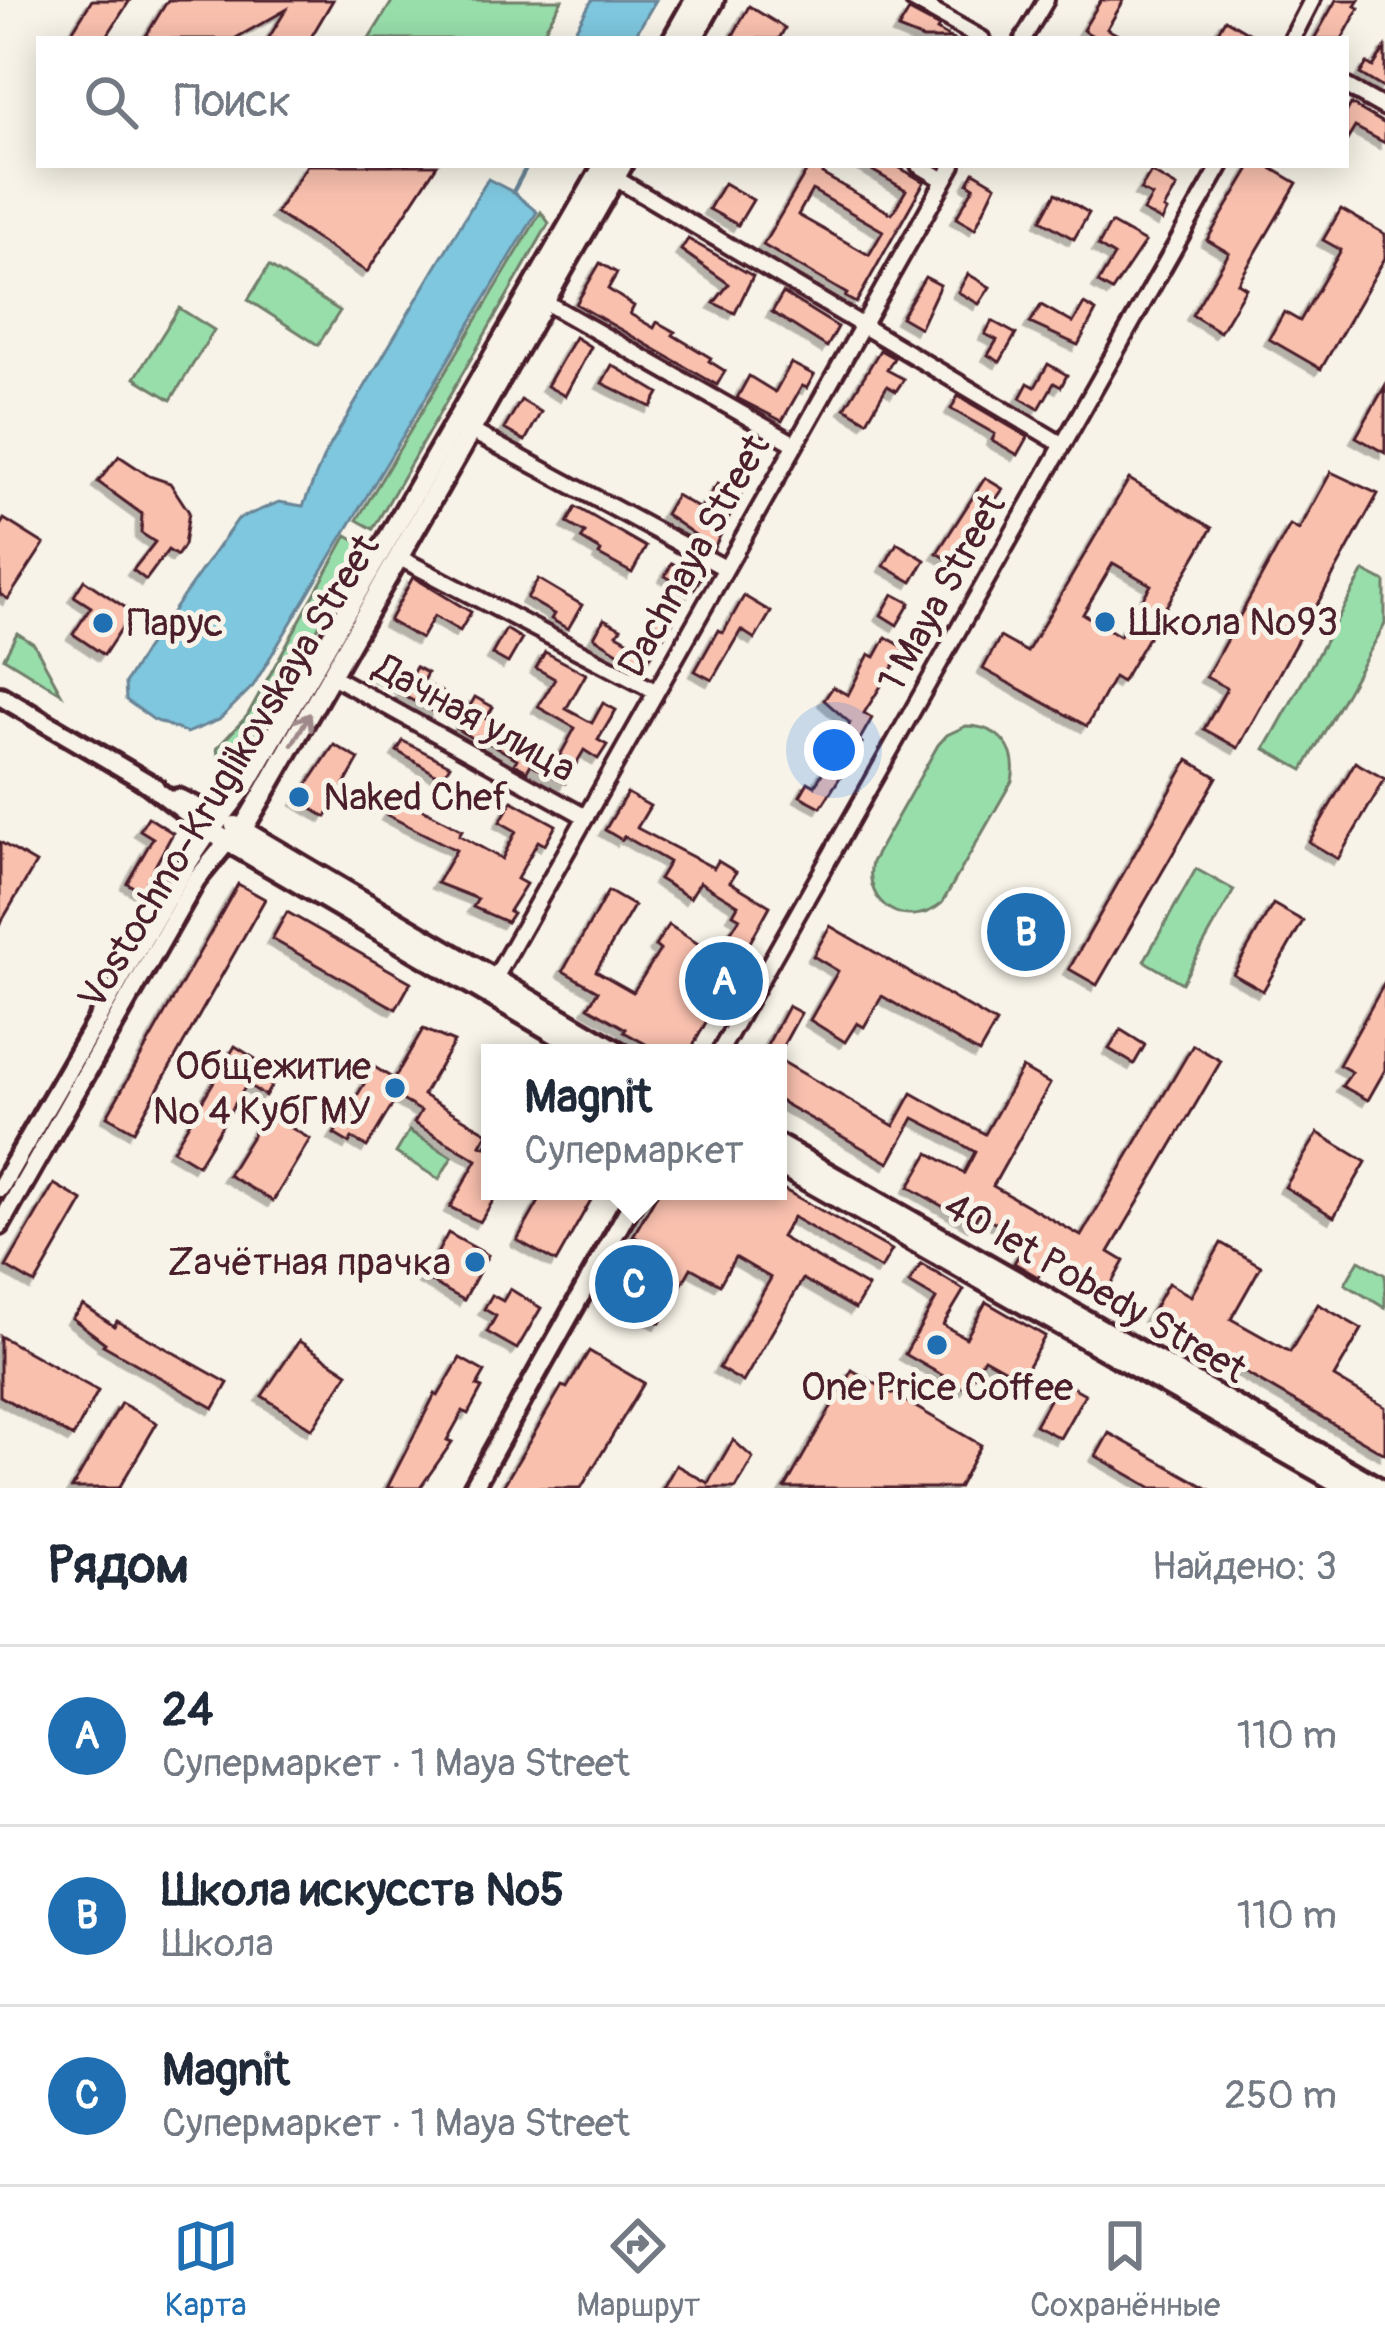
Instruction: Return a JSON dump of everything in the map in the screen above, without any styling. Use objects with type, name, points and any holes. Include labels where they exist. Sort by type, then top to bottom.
[{"type":"main road","points":[[675,36],[694,0]]},
{"type":"main road","points":[[697,36],[714,0]]},
{"type":"main road","points":[[225,830],[248,783],[614,169]]},
{"type":"main road","name":"Vostochno-Kruglikovskaya Street","points":[[225,830],[332,676],[545,302],[614,169]]},
{"type":"main road","points":[[225,830],[433,960],[603,1044]]},
{"type":"main road","points":[[225,830],[490,986],[576,1044]]},
{"type":"main road","name":"40 let Pobedy Street","points":[[787,1150],[1379,1488]]},
{"type":"main road","name":"40 let Pobedy Street","points":[[787,1169],[1348,1488]]},
{"type":"street","points":[[913,0],[977,36]]},
{"type":"street","points":[[1025,36],[1046,0]]},
{"type":"street","points":[[1294,36],[1312,0]]},
{"type":"street","points":[[1349,88],[1385,108]]},
{"type":"street","points":[[924,168],[944,180]]},
{"type":"street","name":"Dachnaya Street","points":[[490,986],[951,168]]},
{"type":"street","name":"1 Maya Street","points":[[724,1044],[1219,168]]},
{"type":"street","points":[[614,169],[1063,445]]},
{"type":"street","points":[[545,302],[795,444]]},
{"type":"street","points":[[471,430],[724,568]]},
{"type":"street","points":[[398,557],[656,691]]},
{"type":"street","name":"Дачная улица","points":[[332,676],[586,817]]},
{"type":"street","points":[[0,697],[225,830]]},
{"type":"street","name":"Vostochno-Kruglikovskaya Street","points":[[0,1188],[183,872],[225,830]]},
{"type":"street","name":"Vostochno-Kruglikovskaya Street","points":[[0,1225],[225,830]]},
{"type":"street","points":[[473,1488],[634,1200]]},
{"type":"green space","points":[[393,0],[562,0],[541,36],[371,36]]},
{"type":"green space","points":[[541,212],[549,223],[373,529],[357,520]]},
{"type":"green space","points":[[269,266],[340,311],[318,345],[248,300]]},
{"type":"green space","points":[[179,308],[214,330],[171,400],[135,378]]},
{"type":"green space","points":[[347,535],[364,545],[239,771],[219,762],[217,748],[247,716]]},
{"type":"green space","points":[[1364,571],[1385,582],[1385,624],[1303,770],[1265,749]]},
{"type":"green space","points":[[17,633],[34,644],[61,693],[4,658]]},
{"type":"green space","points":[[966,726],[988,730],[1004,741],[1012,758],[1012,781],[942,903],[915,915],[890,910],[874,891],[872,862],[938,745]]},
{"type":"green space","points":[[1196,869],[1234,890],[1182,983],[1144,961]]},
{"type":"green space","points":[[409,1131],[452,1157],[439,1179],[396,1153]]},
{"type":"green space","points":[[1359,1260],[1385,1275],[1385,1308],[1345,1284]]},
{"type":"water","points":[[592,0],[656,0],[635,36],[572,36]]},
{"type":"water","points":[[488,179],[537,212],[253,686],[219,720],[187,733],[154,720],[126,700],[125,683],[145,650],[238,519],[279,502],[303,506],[325,454]]},
{"type":"building","points":[[92,0],[130,0],[107,36],[70,35]]},
{"type":"building","points":[[168,0],[333,0],[312,36],[270,36],[286,10],[239,36],[146,36]]},
{"type":"building","points":[[1101,0],[1124,0],[1107,29],[1120,36],[1093,36],[1083,30]]},
{"type":"building","points":[[1336,0],[1359,0],[1344,36],[1316,36]]},
{"type":"building","points":[[749,6],[785,28],[781,36],[733,36]]},
{"type":"building","points":[[909,11],[947,36],[916,36],[898,29]]},
{"type":"building","points":[[1225,19],[1254,36],[1216,36]]},
{"type":"building","points":[[1385,48],[1385,89],[1360,74],[1367,63],[1373,67]]},
{"type":"building","points":[[1351,104],[1385,124],[1385,143],[1355,127],[1349,137]]},
{"type":"building","points":[[305,168],[435,168],[367,272],[276,213]]},
{"type":"building","points":[[808,168],[825,168],[822,174],[892,214],[906,190],[868,168],[900,168],[924,182],[856,303],[763,245]],"holes":[[[812,190],[883,231],[869,255],[798,215]]]},
{"type":"building","points":[[1250,168],[1271,168],[1297,183],[1238,283],[1246,288],[1220,332],[1192,315],[1229,253],[1207,240]]},
{"type":"building","points":[[974,172],[996,185],[975,229],[956,218],[974,187],[968,183]]},
{"type":"building","points":[[1151,172],[1177,187],[1162,221],[1143,211],[1152,196],[1140,190]]},
{"type":"building","points":[[724,183],[753,200],[738,225],[709,209]]},
{"type":"building","points":[[1056,193],[1089,213],[1074,239],[1041,220]]},
{"type":"building","points":[[1341,209],[1385,234],[1385,258],[1321,369],[1269,339],[1284,312],[1300,321],[1341,250],[1323,240]]},
{"type":"building","points":[[1111,223],[1145,242],[1112,291],[1098,283],[1114,256],[1098,246]]},
{"type":"building","points":[[688,239],[753,276],[735,313],[714,303],[729,284],[681,250]]},
{"type":"building","points":[[600,263],[617,273],[608,289],[634,306],[630,314],[654,328],[657,322],[675,332],[725,371],[717,385],[576,304]]},
{"type":"building","points":[[968,274],[990,287],[979,304],[958,292]]},
{"type":"building","points":[[925,277],[940,285],[920,328],[901,317]]},
{"type":"building","points":[[783,293],[838,327],[827,347],[772,312]]},
{"type":"building","points":[[1084,304],[1096,311],[1078,345],[1030,323],[1041,305],[1073,323]]},
{"type":"building","points":[[992,321],[1016,334],[1000,362],[988,355],[997,340],[985,334]]},
{"type":"building","points":[[575,337],[591,347],[565,396],[547,386]]},
{"type":"building","points":[[880,350],[894,358],[887,370],[904,379],[896,391],[887,386],[867,421],[845,408]]},
{"type":"building","points":[[791,363],[814,375],[782,421],[737,398],[749,376],[775,392]]},
{"type":"building","points":[[1048,364],[1067,375],[1061,387],[1054,383],[1039,409],[1020,398],[1028,383],[1035,387]]},
{"type":"building","points":[[612,365],[659,393],[651,407],[602,383]]},
{"type":"building","points":[[1385,386],[1385,453],[1356,437]]},
{"type":"building","points":[[958,396],[1028,437],[1018,455],[992,440],[995,434],[951,409]]},
{"type":"building","points":[[521,400],[541,412],[525,441],[504,429]]},
{"type":"building","points":[[119,456],[149,476],[170,483],[189,512],[184,545],[177,556],[168,550],[146,580],[133,570],[155,542],[141,533],[142,514],[98,482]]},
{"type":"building","points":[[1331,472],[1378,494],[1238,748],[1204,729],[1227,688],[1206,677],[1290,525],[1299,530]]},
{"type":"building","points":[[985,478],[1003,489],[975,529],[980,532],[965,558],[958,554],[953,562],[937,553]]},
{"type":"building","points":[[1129,479],[1212,528],[1122,682],[1114,677],[1087,726],[983,669],[1000,637],[1027,652]],"holes":[[[1113,563],[1151,585],[1120,636],[1083,614]]]},
{"type":"building","points":[[718,483],[741,494],[714,548],[665,514],[676,495],[700,509]]},
{"type":"building","points":[[576,507],[646,547],[632,573],[599,555],[601,551],[581,539],[585,533],[567,523]]},
{"type":"building","points":[[4,519],[44,544],[8,599],[0,594],[0,526]]},
{"type":"building","points":[[897,543],[925,560],[912,582],[884,566]]},
{"type":"building","points":[[672,563],[700,579],[692,592],[665,576]]},
{"type":"building","points":[[413,577],[471,612],[460,631],[434,616],[421,639],[389,621]]},
{"type":"building","points":[[538,579],[582,605],[568,629],[527,598]]},
{"type":"building","name":"Парус","points":[[84,580],[132,612],[104,655],[73,634],[91,607],[74,596]]},
{"type":"building","points":[[893,594],[910,603],[897,625],[881,615]]},
{"type":"building","points":[[744,596],[771,612],[755,639],[741,630],[712,680],[695,671]]},
{"type":"building","points":[[659,614],[673,622],[643,668],[594,637],[604,619],[621,628],[617,634],[640,647]]},
{"type":"building","points":[[506,629],[522,639],[508,663],[492,654]]},
{"type":"building","points":[[886,637],[905,648],[864,713],[872,718],[862,743],[821,807],[800,796],[808,782],[815,786],[850,723],[824,700],[833,687],[848,695],[869,654],[875,657]]},
{"type":"building","points":[[545,652],[586,674],[566,709],[592,723],[603,703],[616,710],[598,740],[607,745],[598,759],[584,750],[565,783],[531,764],[527,771],[514,764],[517,759],[457,729],[475,697],[493,707],[486,719],[556,763],[575,728],[538,707],[555,679],[536,668]]},
{"type":"building","points":[[384,658],[412,674],[416,667],[427,673],[423,681],[445,694],[435,712],[400,694],[403,689],[375,673]]},
{"type":"building","points":[[403,741],[450,765],[442,778],[397,751]]},
{"type":"building","points":[[334,745],[359,759],[326,817],[297,800]]},
{"type":"building","points":[[1188,760],[1217,777],[1097,985],[1069,969]]},
{"type":"building","points":[[1355,762],[1385,779],[1338,859],[1309,842]]},
{"type":"building","points":[[627,793],[650,806],[637,828],[714,868],[718,861],[736,872],[730,882],[770,906],[694,1044],[646,1044],[624,1032],[626,1029],[588,1007],[598,991],[563,971],[608,891],[634,906],[596,971],[633,992],[660,950],[655,946],[669,925],[703,947],[719,950],[740,918],[733,914],[738,905],[700,882],[690,898],[659,879],[669,862],[605,830]]},
{"type":"building","points":[[398,796],[462,830],[459,835],[502,859],[516,831],[500,822],[512,801],[556,825],[545,845],[538,841],[517,879],[526,884],[507,922],[473,907],[478,899],[437,883],[456,850],[387,815]]},
{"type":"building","points":[[148,817],[173,833],[141,892],[127,883],[153,838],[140,830]]},
{"type":"building","points":[[0,842],[36,863],[0,924]]},
{"type":"building","points":[[238,884],[265,899],[134,1131],[107,1116]]},
{"type":"building","points":[[1020,901],[1058,923],[1039,954],[1001,933]]},
{"type":"building","points":[[1273,904],[1303,921],[1263,991],[1233,974]]},
{"type":"building","points":[[287,912],[411,982],[396,1009],[272,939]]},
{"type":"building","points":[[830,926],[996,1023],[979,1053],[882,996],[864,1027],[857,1023],[845,1042],[810,1020],[838,971],[813,956]]},
{"type":"building","points":[[1385,982],[1385,1070],[1368,1100],[1342,1086],[1352,1072],[1339,1065]]},
{"type":"building","points":[[788,1006],[801,1013],[784,1044],[768,1044]]},
{"type":"building","points":[[423,1029],[454,1042],[423,1095],[481,1129],[481,1200],[493,1200],[480,1222],[450,1207],[477,1160],[414,1123],[421,1111],[397,1097],[367,1147],[334,1134],[371,1065],[394,1079]]},
{"type":"building","points":[[1121,1030],[1145,1045],[1134,1064],[1109,1049]]},
{"type":"building","points":[[1193,1045],[1221,1061],[1109,1252],[1124,1261],[1109,1288],[1052,1255],[1038,1277],[1014,1263],[1027,1241],[979,1213],[973,1224],[909,1187],[929,1153],[964,1173],[975,1152],[914,1118],[889,1163],[787,1105],[787,1064],[894,1126],[912,1093],[985,1134],[1022,1068],[1050,1084],[993,1186],[1081,1236]]},
{"type":"building","points":[[235,1046],[279,1074],[265,1096],[247,1084],[198,1165],[173,1150]]},
{"type":"building","points":[[266,1113],[310,1139],[273,1201],[228,1175]]},
{"type":"building","points":[[1318,1133],[1366,1162],[1334,1217],[1285,1187]]},
{"type":"building","points":[[54,1184],[83,1201],[35,1284],[6,1267]]},
{"type":"building","points":[[787,1191],[892,1250],[881,1269],[793,1217],[781,1237],[868,1287],[855,1309],[803,1279],[743,1382],[719,1368],[771,1278],[735,1257],[720,1284],[691,1268],[660,1323],[630,1307],[635,1297],[620,1289],[646,1243],[633,1236],[654,1200],[787,1200]]},
{"type":"building","points":[[540,1200],[591,1200],[556,1262],[517,1240]]},
{"type":"building","points":[[448,1233],[488,1255],[464,1300],[424,1278]]},
{"type":"building","points":[[1221,1243],[1261,1266],[1231,1319],[1290,1352],[1318,1304],[1362,1329],[1334,1377],[1385,1407],[1385,1454],[1149,1317],[1168,1283],[1191,1296]]},
{"type":"building","points":[[921,1264],[964,1290],[943,1325],[966,1338],[986,1302],[1045,1336],[1024,1373],[1011,1373],[984,1358],[966,1389],[905,1354],[936,1299],[909,1283]]},
{"type":"building","points":[[510,1289],[541,1308],[517,1349],[487,1332],[496,1316],[484,1309],[492,1295],[503,1301]]},
{"type":"building","points":[[83,1305],[114,1326],[117,1321],[228,1383],[214,1408],[103,1345],[72,1318]]},
{"type":"building","points":[[0,1336],[98,1391],[73,1437],[0,1396]]},
{"type":"building","points":[[299,1341],[348,1373],[312,1429],[262,1396]]},
{"type":"building","points":[[589,1351],[644,1383],[581,1488],[502,1488],[562,1386],[567,1388]]},
{"type":"building","points":[[460,1358],[485,1372],[468,1414],[463,1411],[447,1440],[452,1442],[420,1488],[387,1488],[435,1394],[438,1396]]},
{"type":"building","points":[[852,1370],[981,1445],[958,1488],[785,1488]]},
{"type":"building","points":[[1060,1380],[1085,1394],[1060,1438],[1035,1425]]},
{"type":"building","points":[[121,1403],[157,1423],[119,1488],[72,1488]]},
{"type":"building","points":[[1109,1433],[1207,1488],[1152,1488],[1096,1456]]},
{"type":"building","points":[[733,1440],[753,1458],[736,1488],[663,1488],[676,1465],[708,1483]]},
{"type":"waterway","points":[[513,192],[526,168]]},
{"type":"place","name":"Школа №93","points":[[1105,622]]},
{"type":"place","name":"Парус","points":[[103,623]]},
{"type":"place","name":"Naked Chef","points":[[299,797]]},
{"type":"place","name":"Школа искусств №5","points":[[1026,932]]},
{"type":"place","name":"24","points":[[724,981]]},
{"type":"place","name":"Общежитие № 4 КубГМУ","points":[[395,1088]]},
{"type":"place","name":"Zачётная прачка","points":[[475,1262]]},
{"type":"place","name":"Magnit","points":[[634,1284]]},
{"type":"place","name":"One Price Coffee","points":[[937,1345]]}]
